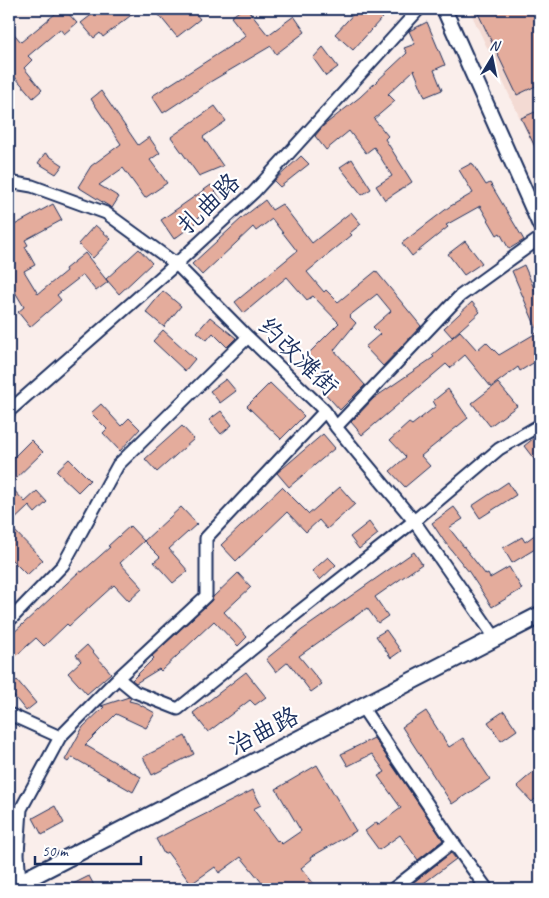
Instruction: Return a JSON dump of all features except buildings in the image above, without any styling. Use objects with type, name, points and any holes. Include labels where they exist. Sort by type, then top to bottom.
[{"type":"main road","name":"治曲路","points":[[15,885],[540,615]]},
{"type":"street","name":"扎曲路","points":[[9,411],[176,264],[254,192],[418,9]]},
{"type":"street","points":[[444,9],[540,225]]},
{"type":"street","name":"约改滩街","points":[[9,182],[32,186],[106,213],[176,264],[248,338],[325,411],[336,427],[414,521],[496,638]]},
{"type":"street","points":[[336,427],[460,296],[540,238]]},
{"type":"street","points":[[9,619],[62,565],[118,465],[248,338]]},
{"type":"street","points":[[15,885],[21,809],[60,737],[118,678],[206,596],[206,538],[325,411]]},
{"type":"street","points":[[118,678],[135,692],[178,709],[414,521],[499,449],[540,425]]},
{"type":"street","points":[[362,707],[487,889]]},
{"type":"street","points":[[9,714],[60,737]]},
{"type":"street","points":[[393,889],[453,842]]},
{"type":"shaded area","points":[[469,9],[540,9],[540,161]]}]
